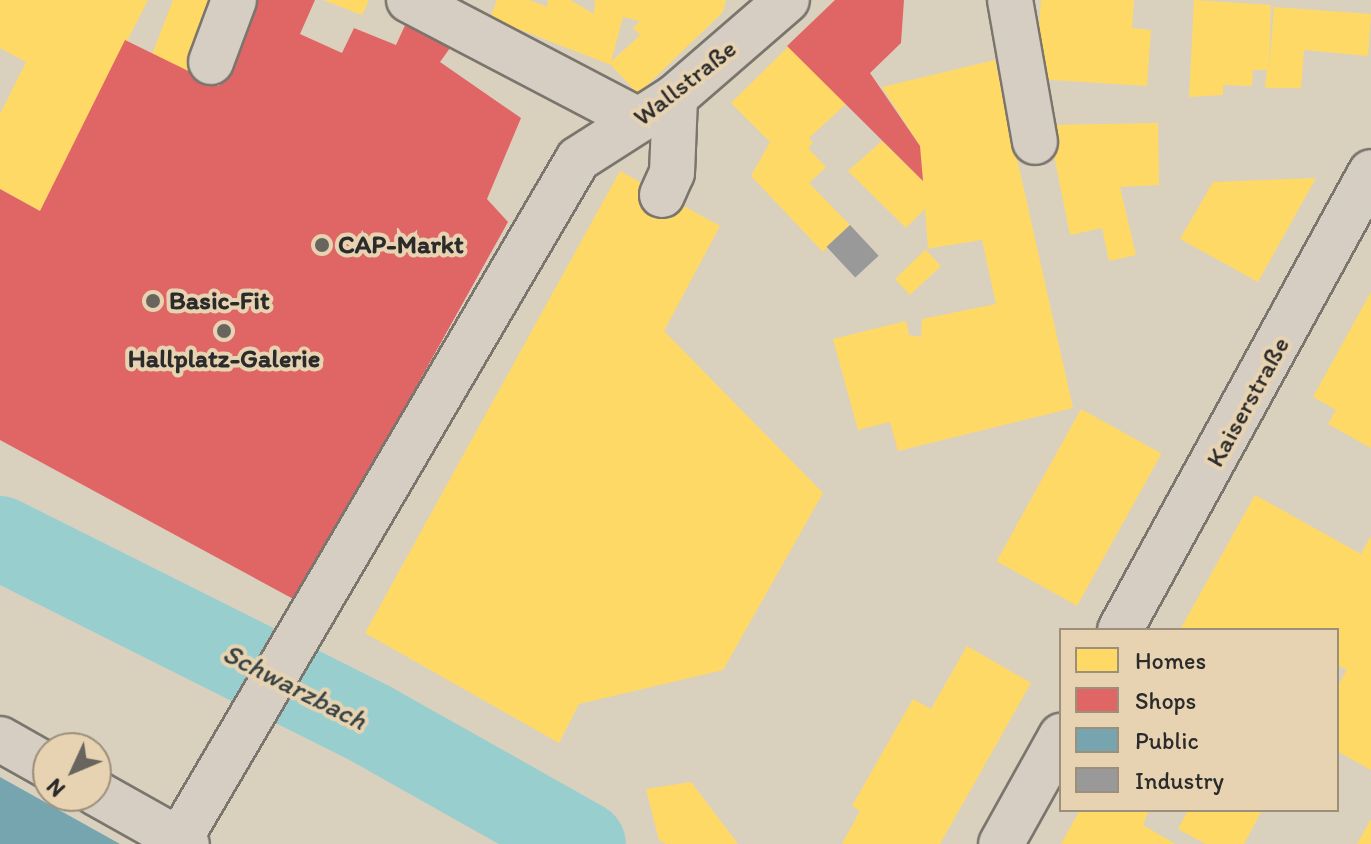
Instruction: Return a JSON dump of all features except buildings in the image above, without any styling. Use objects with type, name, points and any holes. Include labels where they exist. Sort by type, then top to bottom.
[{"type":"street","points":[[211,62],[234,0]]},
{"type":"street","points":[[409,0],[639,120]]},
{"type":"street","name":"Wallstraße","points":[[183,842],[297,633],[578,159],[675,97],[787,0]]},
{"type":"street","points":[[1010,0],[1035,142]]},
{"type":"street","points":[[662,195],[672,173],[675,97]]},
{"type":"street","name":"Kaiserstraße","points":[[1121,628],[1371,172]]},
{"type":"street","points":[[0,739],[32,757]]},
{"type":"street","points":[[1001,844],[1059,740]]},
{"type":"street","points":[[112,802],[183,842]]},
{"type":"waterway","name":"Schwarzbach","points":[[0,538],[373,725],[584,844]]},
{"type":"place","name":"CAP-Markt","points":[[322,245]]},
{"type":"place","name":"Basic-Fit","points":[[153,301]]},
{"type":"place","name":"Hallplatz-Galerie","points":[[224,331]]}]
